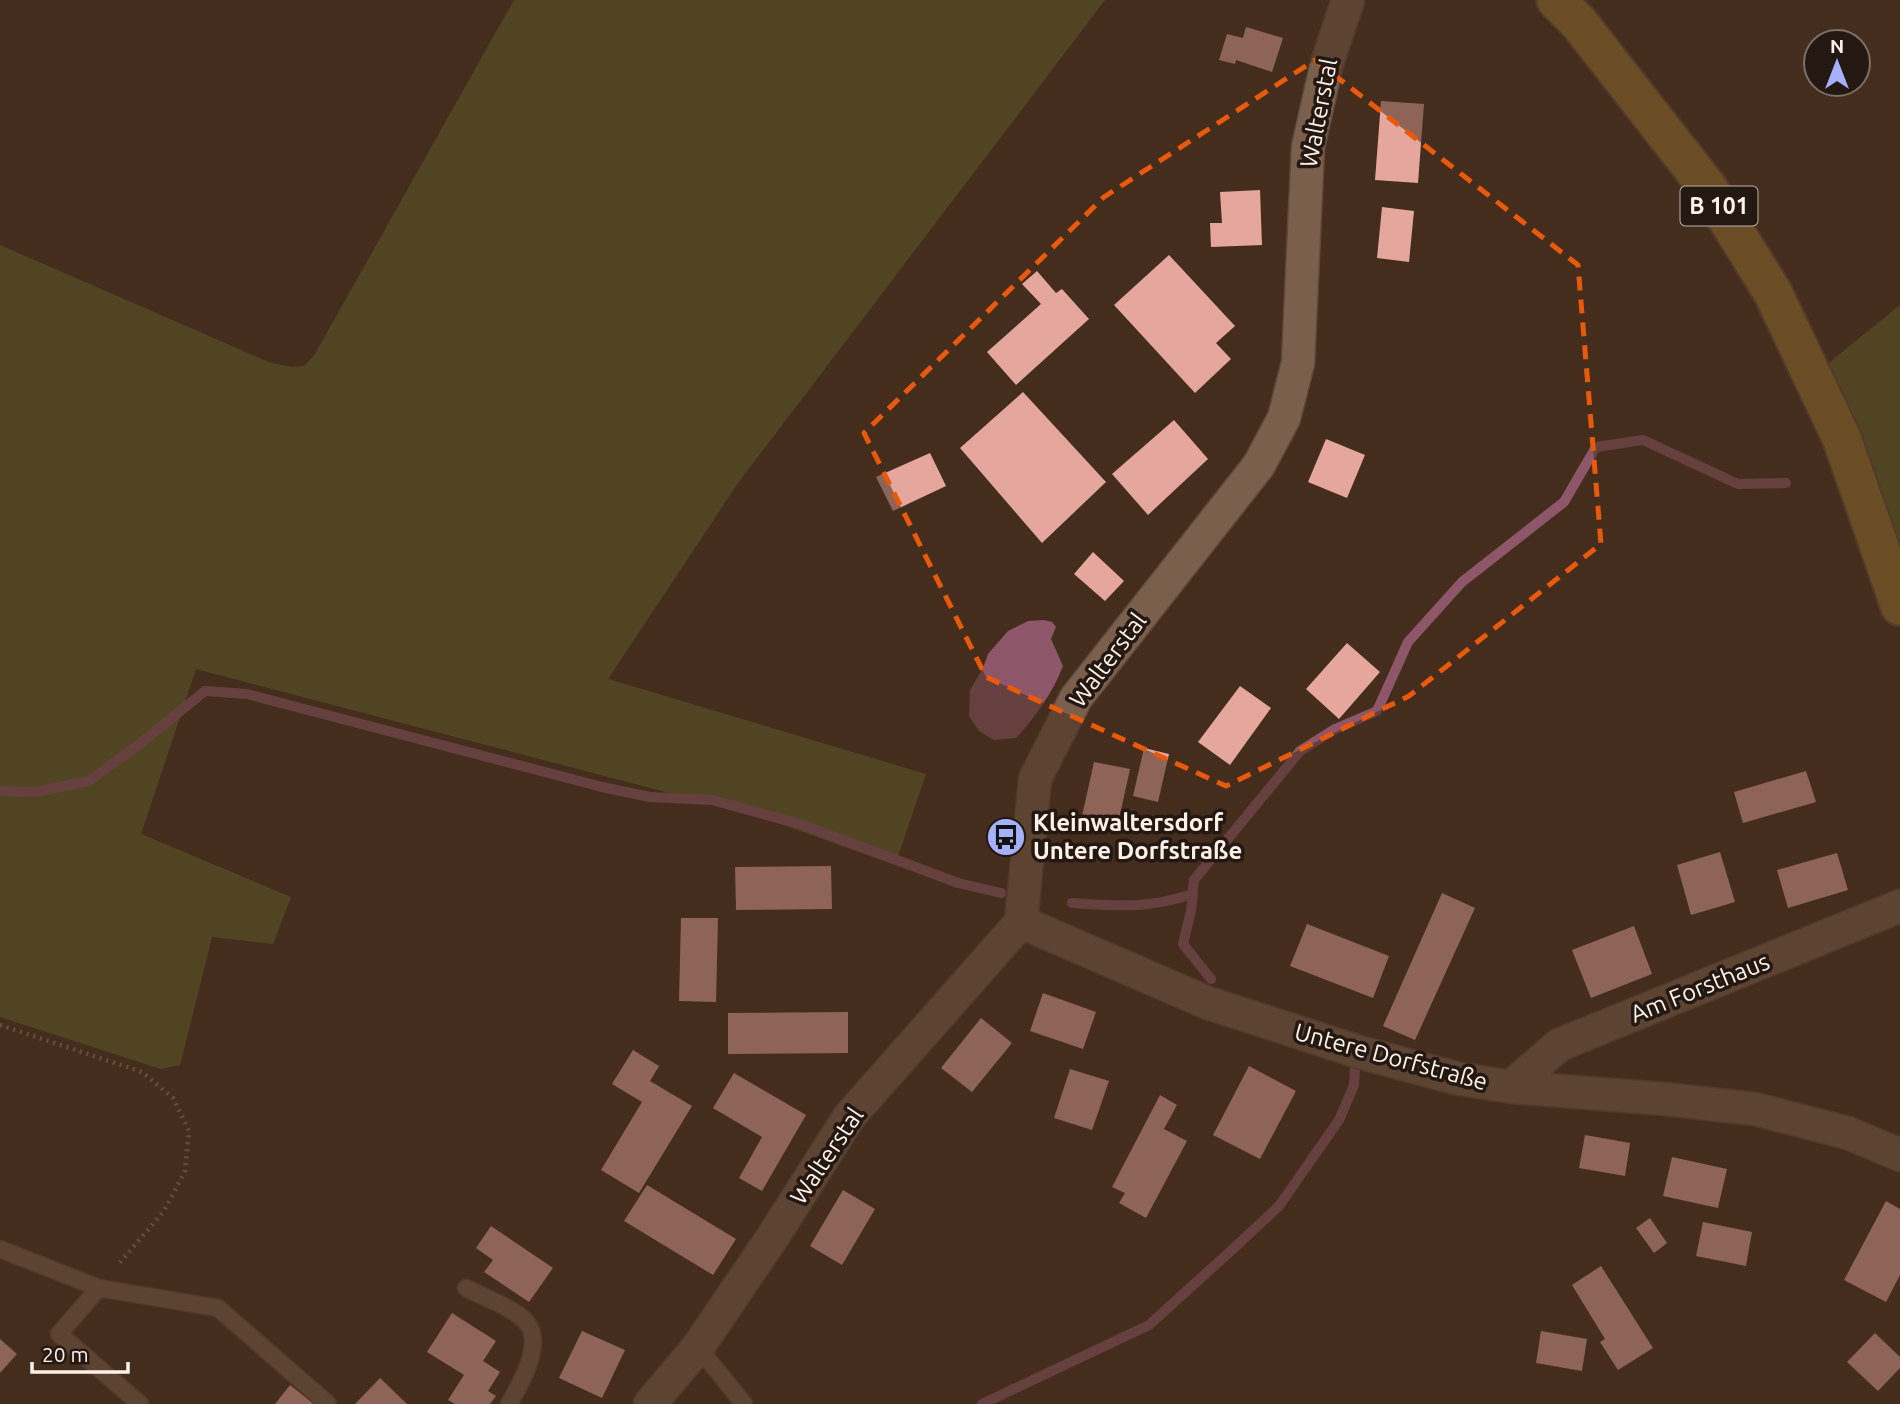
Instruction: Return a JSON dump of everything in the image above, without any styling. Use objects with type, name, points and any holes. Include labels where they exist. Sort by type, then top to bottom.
[{"type":"main road","name":"B 101","points":[[1556,0],[1579,23],[1708,188],[1773,293],[1842,439],[1900,606]]},
{"type":"street","name":"Walterstal","points":[[650,1404],[698,1347],[775,1235],[849,1118],[1021,922],[1035,779],[1076,698],[1259,465],[1284,418],[1298,363],[1308,147],[1327,63],[1348,0]]},
{"type":"street","name":"Am Forsthaus","points":[[1511,1087],[1559,1045],[1900,906]]},
{"type":"street","name":"Untere Dorfstraße","points":[[1021,922],[1208,1003],[1359,1052],[1455,1078],[1511,1087],[1665,1099],[1755,1110],[1848,1133],[1900,1155]]},
{"type":"lane","points":[[0,1249],[99,1288],[218,1308],[328,1404]]},
{"type":"lane","points":[[99,1288],[59,1334],[140,1404]]},
{"type":"lane","points":[[466,1288],[526,1321],[532,1331],[533,1346],[522,1382],[509,1404]]},
{"type":"lane","points":[[698,1347],[744,1404]]},
{"type":"path","points":[[0,1025],[142,1072],[173,1098],[189,1131],[185,1171],[164,1211],[99,1288]]},
{"type":"highlighted area","points":[[1315,60],[1578,265],[1601,544],[1409,696],[1226,786],[986,677],[864,433],[1104,197]]},
{"type":"shaded area","points":[[514,0],[1105,0],[738,483],[608,679],[926,774],[895,865],[761,817],[196,669],[141,834],[291,897],[273,944],[212,937],[180,1065],[161,1069],[0,1017],[0,245],[271,363],[304,366],[315,354]]},
{"type":"shaded area","points":[[1900,305],[1900,576],[1825,366]]},
{"type":"shaded area","points":[[1028,621],[1052,622],[1056,627],[1051,639],[1063,666],[1043,704],[1016,738],[994,740],[979,731],[969,716],[970,690],[988,654],[1008,631]]},
{"type":"building","points":[[1246,27],[1283,38],[1272,72],[1236,60],[1235,64],[1219,60],[1227,34],[1243,38]]},
{"type":"building","points":[[1381,101],[1424,104],[1418,183],[1375,180]]},
{"type":"building","points":[[1260,190],[1262,245],[1211,247],[1210,223],[1222,223],[1220,192]]},
{"type":"building","points":[[1382,207],[1414,211],[1409,262],[1377,258]]},
{"type":"building","points":[[1169,255],[1235,326],[1216,343],[1231,359],[1195,393],[1114,305]]},
{"type":"building","points":[[1037,271],[1056,293],[1062,289],[1089,319],[1016,385],[987,352],[1041,304],[1022,284]]},
{"type":"building","points":[[1023,392],[1106,482],[1042,543],[960,448]]},
{"type":"building","points":[[1174,420],[1208,459],[1148,515],[1112,474]]},
{"type":"building","points":[[1326,439],[1365,455],[1347,498],[1308,482]]},
{"type":"building","points":[[930,453],[946,486],[893,511],[876,477]]},
{"type":"building","points":[[1093,552],[1124,581],[1105,601],[1074,574]]},
{"type":"building","points":[[1347,643],[1380,672],[1339,719],[1306,689]]},
{"type":"building","points":[[1240,686],[1271,708],[1230,765],[1198,742]]},
{"type":"building","points":[[1144,748],[1169,754],[1158,802],[1133,796]]},
{"type":"building","points":[[1094,762],[1130,769],[1116,833],[1080,825]]},
{"type":"building","points":[[1806,771],[1816,802],[1743,823],[1734,792]]},
{"type":"building","points":[[1720,852],[1735,902],[1691,915],[1677,865]]},
{"type":"building","points":[[1837,853],[1848,890],[1788,908],[1777,870]]},
{"type":"building","points":[[831,866],[832,909],[736,910],[735,867]]},
{"type":"building","points":[[1442,893],[1475,908],[1415,1040],[1383,1026]]},
{"type":"building","points":[[681,918],[718,918],[716,1002],[679,1001]]},
{"type":"building","points":[[1307,924],[1389,956],[1373,998],[1290,966]]},
{"type":"building","points":[[1634,926],[1652,974],[1591,998],[1572,950]]},
{"type":"building","points":[[1043,993],[1096,1012],[1083,1049],[1030,1031]]},
{"type":"building","points":[[848,1012],[848,1053],[728,1054],[728,1013]]},
{"type":"building","points":[[981,1018],[1012,1043],[972,1092],[941,1068]]},
{"type":"building","points":[[633,1050],[659,1066],[650,1081],[692,1106],[639,1193],[601,1170],[642,1102],[612,1084]]},
{"type":"building","points":[[1249,1066],[1296,1091],[1260,1159],[1213,1135]]},
{"type":"building","points":[[1070,1069],[1109,1081],[1092,1130],[1054,1118]]},
{"type":"building","points":[[734,1073],[806,1115],[762,1191],[739,1178],[762,1137],[713,1108]]},
{"type":"building","points":[[1160,1095],[1177,1105],[1164,1129],[1187,1141],[1146,1218],[1119,1203],[1125,1193],[1112,1187]]},
{"type":"building","points":[[1585,1135],[1630,1143],[1625,1176],[1579,1168]]},
{"type":"building","points":[[1672,1157],[1727,1169],[1718,1208],[1663,1196]]},
{"type":"building","points":[[647,1185],[736,1239],[713,1275],[624,1221]]},
{"type":"building","points":[[843,1190],[875,1209],[842,1265],[810,1246]]},
{"type":"building","points":[[1886,1201],[1900,1209],[1900,1275],[1886,1302],[1844,1280]]},
{"type":"building","points":[[1650,1218],[1667,1243],[1654,1253],[1636,1228]]},
{"type":"building","points":[[1703,1222],[1752,1232],[1746,1266],[1696,1256]]},
{"type":"building","points":[[491,1226],[553,1268],[529,1302],[484,1272],[493,1260],[476,1248]]},
{"type":"building","points":[[1601,1266],[1653,1348],[1618,1370],[1600,1342],[1605,1339],[1572,1285]]},
{"type":"building","points":[[452,1313],[496,1341],[483,1361],[500,1372],[488,1391],[496,1396],[490,1404],[455,1404],[448,1400],[464,1375],[427,1352]]},
{"type":"building","points":[[582,1331],[625,1350],[602,1398],[559,1378]]},
{"type":"building","points":[[1541,1331],[1587,1339],[1582,1371],[1536,1363]]},
{"type":"building","points":[[1875,1333],[1900,1357],[1900,1368],[1878,1391],[1847,1362]]},
{"type":"building","points":[[0,1339],[17,1354],[0,1373]]},
{"type":"building","points":[[380,1378],[407,1404],[355,1404]]},
{"type":"building","points":[[290,1385],[314,1404],[275,1404]]},
{"type":"waterway","points":[[1211,979],[1183,944],[1191,911],[1194,880],[1300,751],[1335,729],[1377,711],[1408,642],[1462,582],[1564,502],[1596,447],[1643,440],[1738,484],[1786,483]]},
{"type":"waterway","points":[[0,791],[36,792],[89,781],[205,691],[247,694],[602,787],[650,797],[712,800],[803,825],[958,883],[1001,893]]},
{"type":"waterway","points":[[1072,903],[1147,904],[1193,894]]},
{"type":"waterway","points":[[982,1404],[1149,1325],[1279,1206],[1339,1120],[1354,1085],[1355,1068]]},
{"type":"place","name":"Kleinwaltersdorf Untere Dorfstraße","points":[[1006,837]]}]
